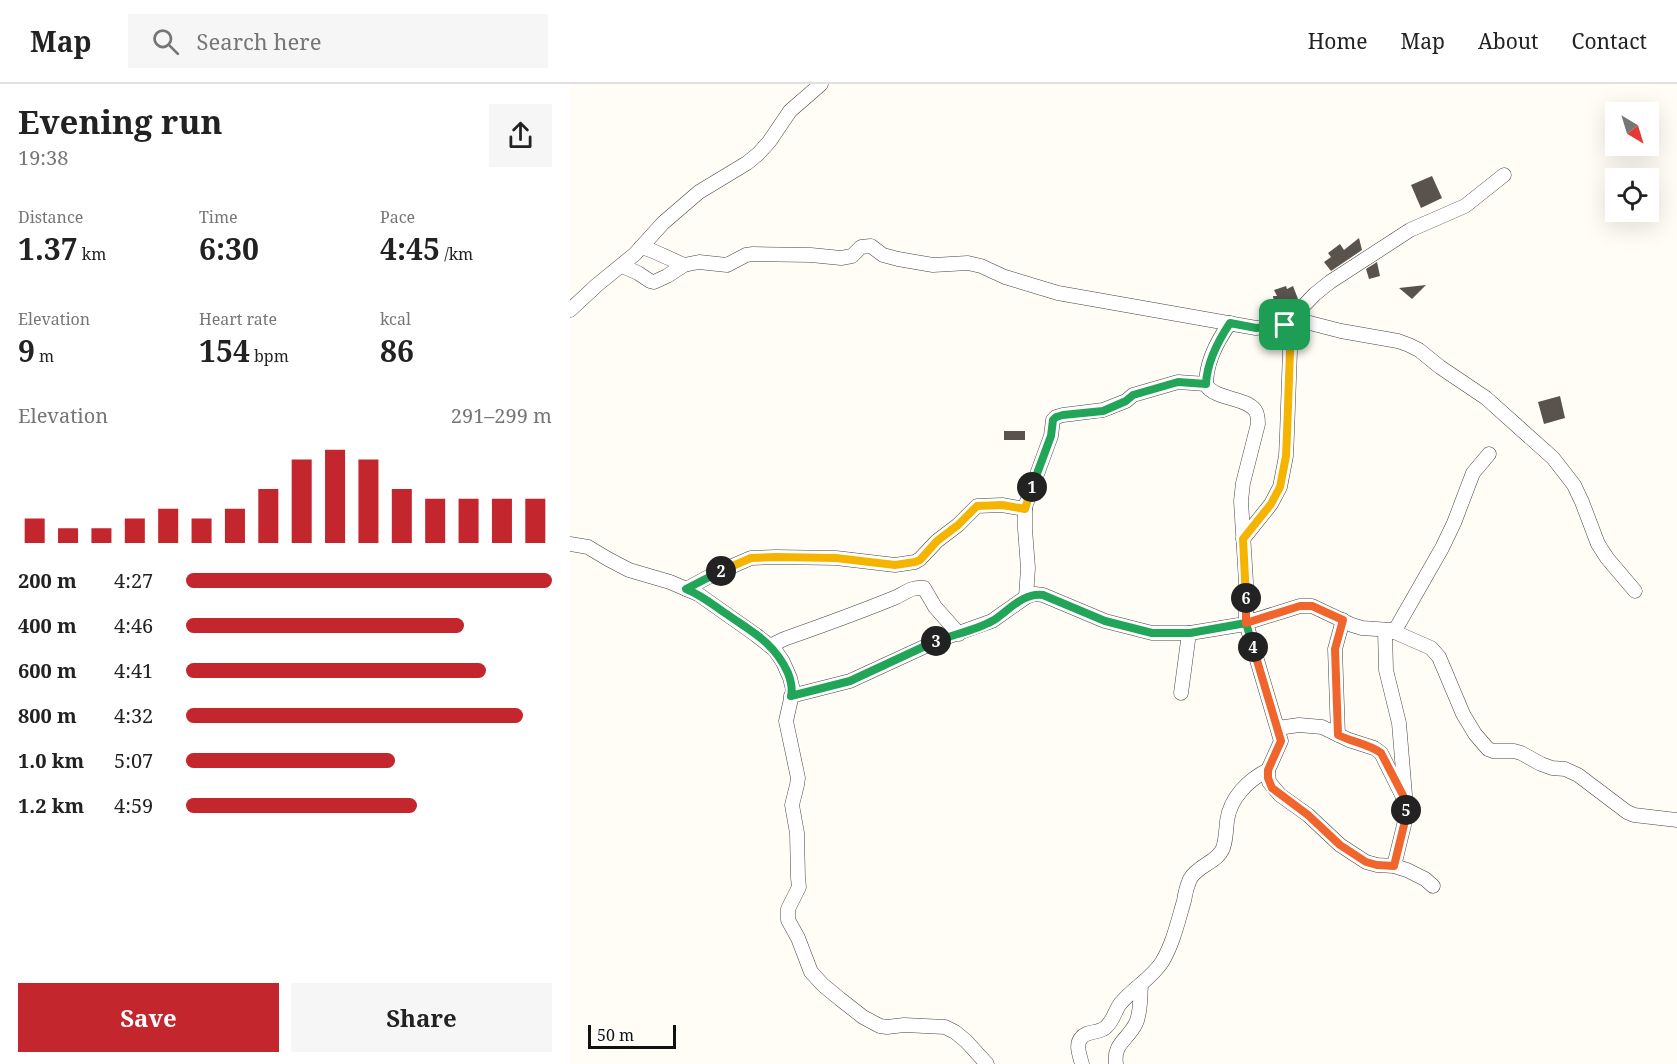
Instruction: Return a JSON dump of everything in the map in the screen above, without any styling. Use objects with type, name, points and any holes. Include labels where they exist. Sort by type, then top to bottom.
[{"type":"street","points":[[570,310],[621,266],[663,223],[699,192],[747,164],[769,142],[790,111],[821,84]]},
{"type":"street","points":[[1243,539],[1271,504],[1280,487],[1286,456],[1288,324],[1315,294],[1330,282],[1410,230],[1465,206],[1504,175]]},
{"type":"street","points":[[621,266],[654,282],[684,265],[699,262],[727,265],[746,255],[753,254],[841,258],[852,256],[861,248],[871,246],[883,255],[898,259],[933,265],[968,263],[981,266],[1005,277],[1058,293],[1256,328],[1306,322],[1329,329],[1398,341],[1419,350],[1486,398],[1553,458],[1574,485],[1598,544],[1635,591]]},
{"type":"street","points":[[641,247],[684,265]]},
{"type":"street","points":[[1230,323],[1221,336],[1210,361],[1206,384],[1214,393],[1253,407],[1258,416],[1241,501],[1246,623],[1281,741],[1268,770],[1268,778],[1272,788],[1308,815],[1340,845],[1372,864],[1394,866],[1419,876],[1433,885]]},
{"type":"street","points":[[1026,597],[1028,568],[1025,509],[1051,436],[1053,420],[1063,415],[1103,411],[1126,401],[1133,395],[1178,382],[1206,384]]},
{"type":"street","points":[[1394,866],[1404,825],[1406,801],[1399,723],[1386,670],[1390,631],[1442,548],[1473,473],[1489,454]]},
{"type":"street","points":[[686,589],[751,558],[836,558],[895,565],[915,562],[920,560],[937,541],[977,506],[1002,505],[1025,509]]},
{"type":"street","points":[[570,544],[588,547],[630,570],[670,582],[698,594],[775,650],[783,662],[793,690],[786,721],[798,778],[792,804],[797,833],[800,887],[788,909],[788,920],[812,972],[823,986],[863,1017],[880,1026],[887,1028],[904,1025],[945,1027],[960,1036],[987,1064]]},
{"type":"street","points":[[770,646],[921,587],[941,615],[959,634]]},
{"type":"street","points":[[791,696],[850,681],[939,640],[992,621],[1026,597],[1035,594],[1043,595],[1105,621],[1152,633],[1189,633],[1246,623],[1300,606],[1312,606],[1352,625],[1390,631],[1431,648],[1439,657],[1463,714],[1475,734],[1488,749],[1514,751],[1552,768],[1565,769],[1578,775],[1634,815],[1677,820]]},
{"type":"street","points":[[1338,735],[1335,649],[1343,620]]},
{"type":"street","points":[[1181,693],[1189,633]]},
{"type":"street","points":[[1278,728],[1299,725],[1322,727],[1348,740],[1374,748],[1381,753],[1406,801]]},
{"type":"street","points":[[1082,1064],[1078,1048],[1080,1039],[1085,1034],[1097,1032],[1106,1027],[1122,1002],[1156,970],[1170,947],[1189,881],[1195,871],[1222,852],[1230,806],[1260,774],[1268,770]]},
{"type":"street","points":[[1116,1064],[1116,1049],[1128,1036],[1138,1015],[1141,985]]},
{"type":"building","points":[[1432,176],[1442,198],[1421,208],[1411,185]]},
{"type":"building","points":[[1359,238],[1362,250],[1331,271],[1324,262],[1331,257],[1328,253],[1340,244],[1344,250]]},
{"type":"building","points":[[1377,262],[1380,276],[1369,279],[1366,269]]},
{"type":"building","points":[[1426,285],[1412,299],[1399,288]]},
{"type":"building","points":[[1286,286],[1287,289],[1293,286],[1298,299],[1281,316],[1280,312],[1275,312],[1273,296],[1277,296],[1274,290]]},
{"type":"building","points":[[1560,396],[1565,418],[1544,424],[1538,402]]},
{"type":"building","points":[[1004,431],[1025,431],[1025,440],[1004,440]]},
{"type":"route","points":[[1285,325],[1256,328],[1230,323],[1221,336],[1210,361],[1206,384],[1178,382],[1133,395],[1126,401],[1103,411],[1088,411],[1056,417],[1053,420],[1051,436],[1025,509],[1002,505],[977,506],[937,541],[920,560],[895,565],[836,558],[751,558],[686,589],[698,594],[741,623],[775,650],[790,678],[793,690],[791,696],[850,681],[939,640],[992,621],[1026,597],[1035,594],[1043,595],[1105,621],[1152,633],[1190,633],[1246,623],[1281,741],[1268,770],[1269,783],[1272,788],[1308,815],[1340,845],[1366,862],[1394,866],[1404,825],[1406,801],[1381,753],[1374,748],[1338,735],[1335,649],[1343,620],[1312,606],[1300,606],[1246,623],[1243,539],[1271,504],[1280,487],[1286,456],[1291,323],[1285,325]]}]
